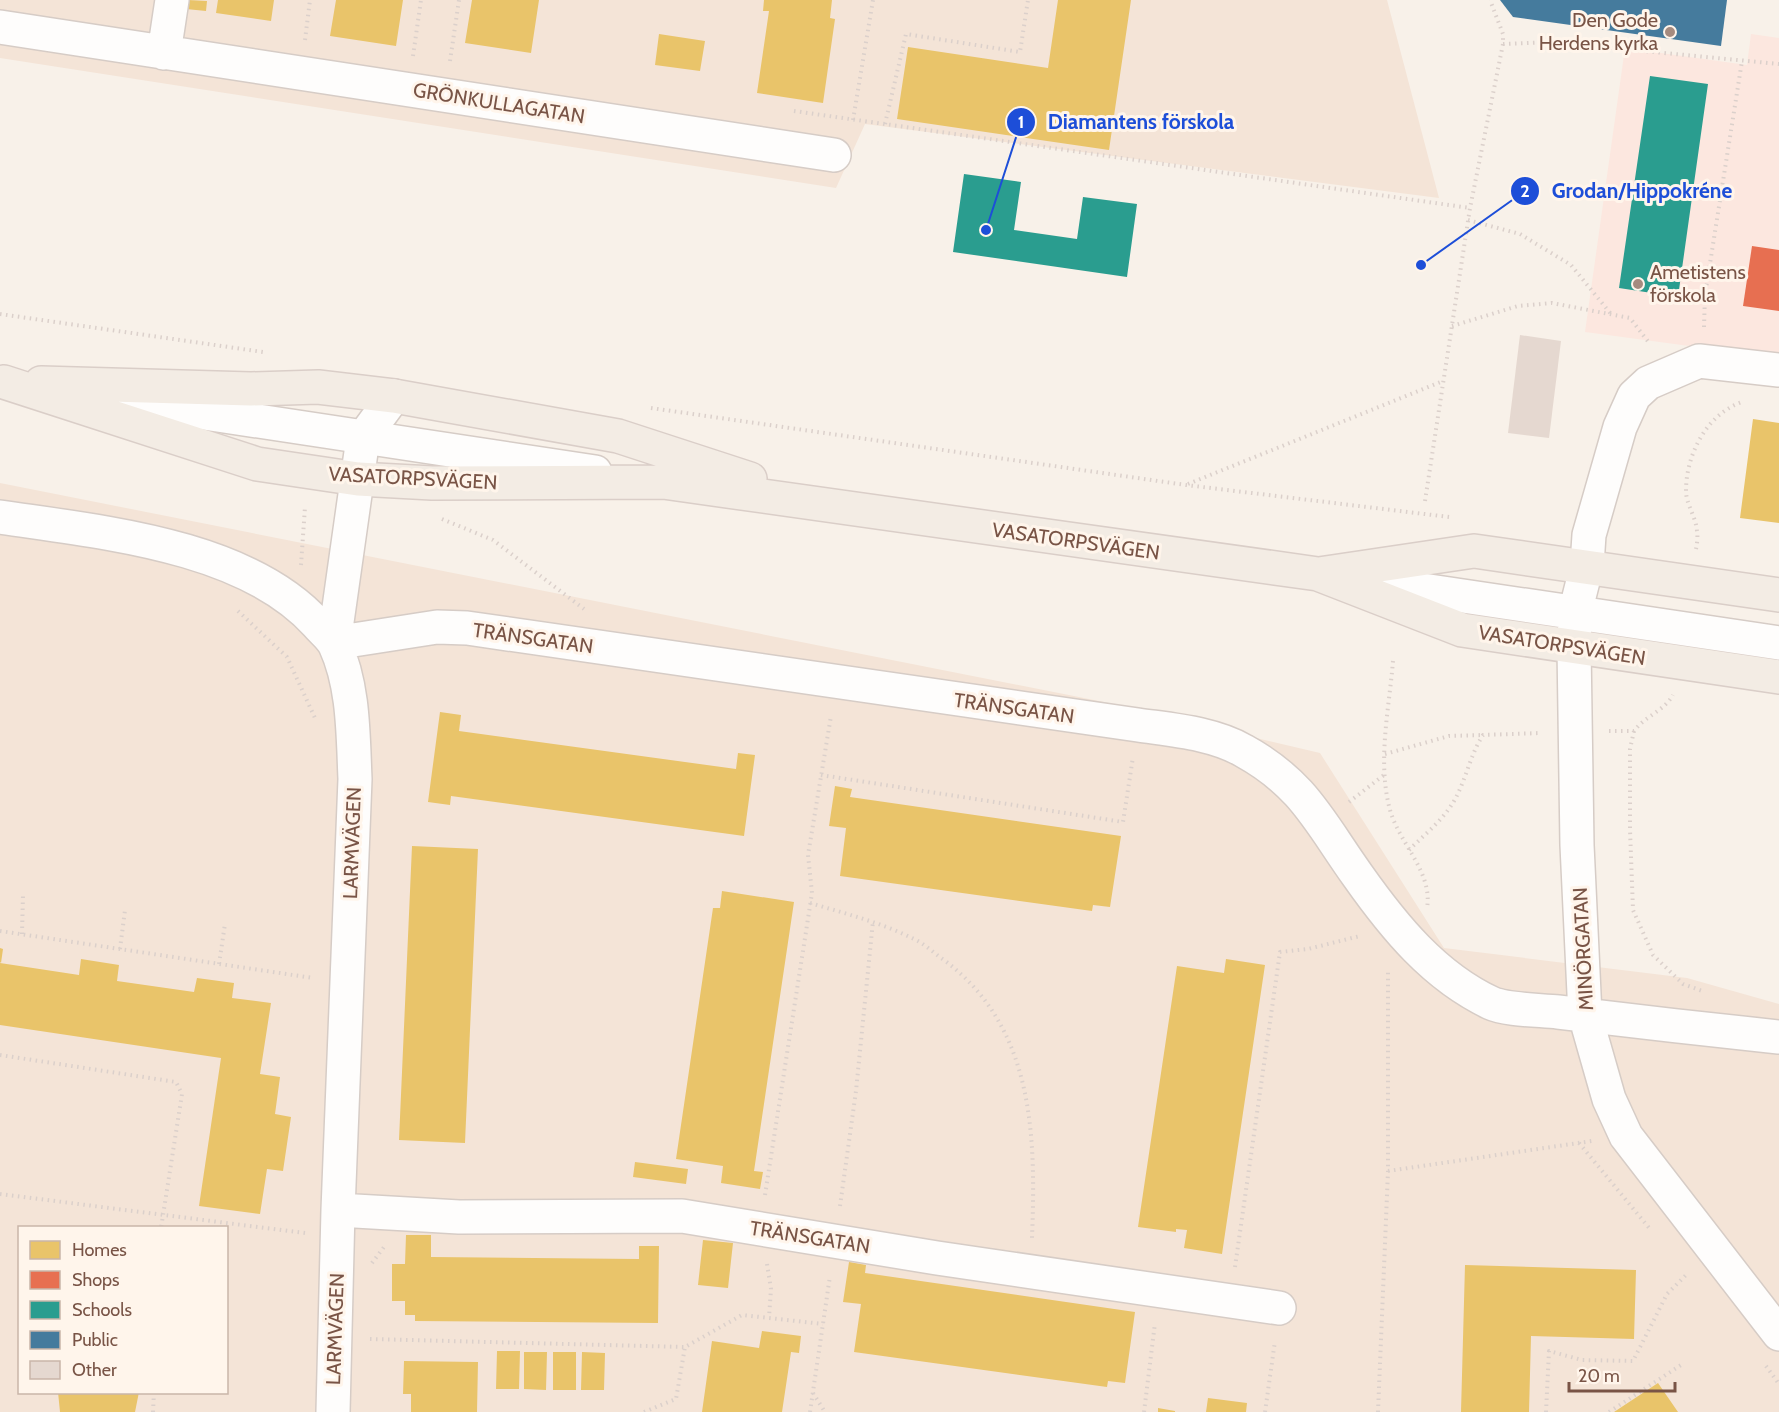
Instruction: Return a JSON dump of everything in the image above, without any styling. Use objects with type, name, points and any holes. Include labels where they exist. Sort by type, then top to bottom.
[{"type":"main road","name":"VASATORPSVÄGEN","points":[[2,382],[250,389],[318,387],[394,396],[618,436],[834,506]]},
{"type":"main road","name":"VASATORPSVÄGEN","points":[[2,382],[257,464],[358,479],[432,483],[663,482],[1317,574],[1462,630],[1779,677]]},
{"type":"main road","name":"VASATORPSVÄGEN","points":[[1317,574],[1474,551],[1587,565],[1779,595]]},
{"type":"street","points":[[164,53],[172,0]]},
{"type":"street","name":"GRÖNKULLAGATAN","points":[[0,27],[834,155]]},
{"type":"street","points":[[1703,362],[1779,370]]},
{"type":"street","name":"MINÖRGATAN","points":[[1703,362],[1671,371],[1648,383],[1634,396],[1593,512],[1587,565],[1575,613],[1574,647],[1585,1015],[1609,1099],[1626,1136],[1779,1334]]},
{"type":"street","points":[[2,382],[663,482]]},
{"type":"street","points":[[334,643],[363,438],[394,396]]},
{"type":"street","name":"LARMVÄGEN","points":[[0,517],[77,528],[174,548],[230,565],[299,604],[334,643],[346,677],[353,730],[355,779],[333,1412]]},
{"type":"street","points":[[1317,574],[1779,643]]},
{"type":"street","name":"TRÄNSGATAN","points":[[334,643],[437,627],[466,628],[1138,725],[1214,740],[1241,749],[1269,766],[1311,805],[1358,876],[1409,942],[1445,974],[1493,1004],[1779,1037]]},
{"type":"street","name":"TRÄNSGATAN","points":[[338,1224],[428,1214],[459,1217],[681,1216],[1279,1308]]},
{"type":"path","points":[[305,40],[310,0]]},
{"type":"path","points":[[412,56],[421,0]]},
{"type":"path","points":[[450,62],[459,0]]},
{"type":"path","points":[[834,155],[854,119],[873,0]]},
{"type":"path","points":[[885,124],[906,34],[1020,52],[1028,0]]},
{"type":"path","points":[[1425,501],[1468,220],[1503,44],[1503,34],[1490,0]]},
{"type":"path","points":[[1503,44],[1550,42],[1779,64]]},
{"type":"path","points":[[1703,362],[1705,295],[1743,61]]},
{"type":"path","points":[[1468,220],[1520,234],[1571,265],[1612,315]]},
{"type":"path","points":[[1452,326],[1518,306],[1552,303],[1630,318],[1671,371]]},
{"type":"path","points":[[0,314],[265,352]]},
{"type":"path","points":[[1186,485],[1444,381]]},
{"type":"path","points":[[1696,550],[1697,531],[1686,492],[1690,460],[1705,428],[1732,405],[1751,398]]},
{"type":"path","points":[[642,406],[1186,485],[1458,519]]},
{"type":"path","points":[[435,516],[493,540],[587,611]]},
{"type":"path","points":[[1686,549],[1708,552]]},
{"type":"path","points":[[231,604],[287,657],[320,728]]},
{"type":"path","points":[[1378,1412],[1388,1171],[1387,973],[1390,962],[1409,942],[1427,908],[1428,898],[1425,882],[1390,810],[1384,775],[1393,662]]},
{"type":"path","points":[[769,1317],[771,1289],[760,1229],[812,893],[808,855],[837,683]]},
{"type":"path","points":[[1675,686],[1668,704],[1642,720],[1634,731],[1630,749],[1633,910],[1653,955],[1683,984],[1716,996]]},
{"type":"path","points":[[821,775],[1123,822],[1138,725]]},
{"type":"path","points":[[1385,754],[1449,736],[1634,731]]},
{"type":"path","points":[[1409,850],[1449,810],[1474,749],[1484,735]]},
{"type":"path","points":[[1342,808],[1384,775]]},
{"type":"path","points":[[22,934],[23,895]]},
{"type":"path","points":[[810,903],[873,921],[920,942],[968,978],[998,1016],[1017,1062],[1029,1110],[1034,1192],[1030,1271]]},
{"type":"path","points":[[120,949],[125,910]]},
{"type":"path","points":[[810,1412],[856,1091],[873,921]]},
{"type":"path","points":[[219,964],[225,924]]},
{"type":"path","points":[[0,931],[321,979]]},
{"type":"path","points":[[1230,1301],[1280,952],[1308,949],[1369,934]]},
{"type":"path","points":[[0,1055],[176,1082],[182,1094],[161,1214],[161,1226]]},
{"type":"path","points":[[1388,1171],[1626,1136]]},
{"type":"path","points":[[1579,1143],[1658,1238]]},
{"type":"path","points":[[0,1194],[161,1214],[338,1224]]},
{"type":"path","points":[[370,1265],[392,1236],[428,1214]]},
{"type":"path","points":[[1546,1412],[1549,1351],[1582,1360],[1633,1361],[1667,1294],[1688,1274],[1680,1265]]},
{"type":"path","points":[[1144,1412],[1159,1290]]},
{"type":"path","points":[[1265,1412],[1279,1308]]},
{"type":"path","points":[[367,1329],[366,1339],[684,1347],[742,1315],[823,1324]]},
{"type":"path","points":[[644,1412],[676,1399],[684,1347]]},
{"type":"path","points":[[1609,1412],[1681,1365]]},
{"type":"path","points":[[813,1393],[825,1412]]},
{"type":"path","points":[[153,1412],[154,1394]]},
{"type":"shaded area","points":[[0,0],[1387,0],[1439,198],[865,124],[836,188],[0,58]]},
{"type":"shaded area","points":[[1751,34],[1779,38],[1779,358],[1585,332],[1625,48],[1747,65]]},
{"type":"shaded area","points":[[0,483],[1109,703],[1320,753],[1444,948],[1687,978],[1779,1004],[1779,1412],[0,1412]]},
{"type":"building: Homes","points":[[188,0],[207,1],[206,11],[186,9]]},
{"type":"building: Homes","points":[[218,0],[274,0],[271,21],[216,13]]},
{"type":"building: Homes","points":[[336,0],[403,0],[396,46],[330,36]]},
{"type":"building: Homes","points":[[472,0],[539,0],[531,53],[465,43]]},
{"type":"building: Homes","points":[[764,0],[832,0],[830,18],[835,19],[823,103],[757,93],[769,11],[763,11]]},
{"type":"building: Homes","points":[[1058,0],[1131,0],[1109,150],[897,119],[908,47],[1048,68]]},
{"type":"building: Homes","points":[[659,34],[705,41],[700,71],[655,65]]},
{"type":"building: Homes","points":[[1753,419],[1779,423],[1779,523],[1740,518]]},
{"type":"building: Homes","points":[[440,712],[461,715],[459,731],[736,769],[738,753],[755,755],[744,836],[451,796],[450,805],[428,802]]},
{"type":"building: Homes","points":[[835,786],[852,789],[850,797],[1121,836],[1110,907],[1093,905],[1092,911],[840,876],[846,828],[829,826]]},
{"type":"building: Homes","points":[[412,846],[478,849],[465,1143],[399,1140]]},
{"type":"building: Homes","points":[[722,891],[794,902],[754,1171],[763,1172],[760,1189],[721,1183],[723,1166],[676,1159],[713,908],[720,908]]},
{"type":"building: Homes","points":[[0,948],[3,949],[1,963],[0,962]]},
{"type":"building: Homes","points":[[81,959],[119,965],[117,981],[194,992],[197,978],[234,983],[232,998],[271,1003],[260,1074],[280,1077],[275,1114],[291,1117],[283,1171],[267,1169],[260,1214],[199,1206],[221,1058],[0,1025],[0,963],[79,975]]},
{"type":"building: Homes","points":[[1226,959],[1265,965],[1222,1254],[1184,1248],[1187,1230],[1176,1229],[1176,1232],[1138,1227],[1177,966],[1224,973]]},
{"type":"building: Homes","points":[[635,1162],[688,1169],[686,1184],[633,1177]]},
{"type":"building: Homes","points":[[406,1235],[431,1235],[431,1257],[639,1259],[639,1246],[659,1246],[658,1323],[415,1321],[415,1315],[405,1315],[405,1301],[392,1301],[392,1264],[405,1264]]},
{"type":"building: Homes","points":[[703,1240],[733,1243],[728,1288],[698,1285]]},
{"type":"building: Homes","points":[[849,1262],[866,1265],[865,1273],[1135,1312],[1125,1383],[1108,1381],[1107,1387],[854,1352],[861,1304],[843,1302]]},
{"type":"building: Homes","points":[[1465,1265],[1636,1270],[1634,1339],[1531,1336],[1529,1412],[1461,1412]]},
{"type":"building: Homes","points":[[762,1331],[801,1336],[799,1353],[791,1352],[782,1412],[702,1412],[712,1341],[759,1348]]},
{"type":"building: Homes","points":[[497,1351],[520,1351],[519,1389],[496,1389]]},
{"type":"building: Homes","points":[[524,1352],[547,1352],[546,1390],[524,1389]]},
{"type":"building: Homes","points":[[553,1352],[576,1352],[576,1390],[553,1390]]},
{"type":"building: Homes","points":[[582,1352],[605,1353],[604,1390],[581,1390]]},
{"type":"building: Homes","points":[[404,1361],[478,1362],[477,1412],[411,1412],[411,1394],[403,1394]]},
{"type":"building: Homes","points":[[1658,1383],[1678,1412],[1614,1412]]},
{"type":"building: Homes","points":[[58,1394],[139,1394],[135,1412],[60,1412]]},
{"type":"building: Homes","points":[[1208,1398],[1247,1403],[1246,1412],[1206,1412]]},
{"type":"building: Homes","points":[[1158,1408],[1175,1411],[1175,1412],[1158,1412]]},
{"type":"building: Shops","points":[[1752,246],[1779,250],[1779,311],[1743,306]]},
{"type":"building: Schools","points":[[1650,76],[1708,84],[1678,297],[1619,288]]},
{"type":"building: Schools","points":[[964,174],[1021,182],[1014,230],[1077,239],[1083,197],[1137,204],[1127,277],[953,252]]},
{"type":"building: Public","name":"Den Gode Herdens kyrka","points":[[1500,0],[1727,0],[1721,46],[1513,17]]},
{"type":"building: Other","points":[[1520,335],[1561,341],[1549,438],[1508,433]]},
{"type":"place","name":"Den Gode Herdens kyrka","points":[[1670,32]]},
{"type":"place","name":"Diamantens förskola","points":[[986,230]]},
{"type":"place","name":"Grodan/Hippokréne","points":[[1421,265]]},
{"type":"place","name":"Ametistens förskola","points":[[1638,284]]}]
